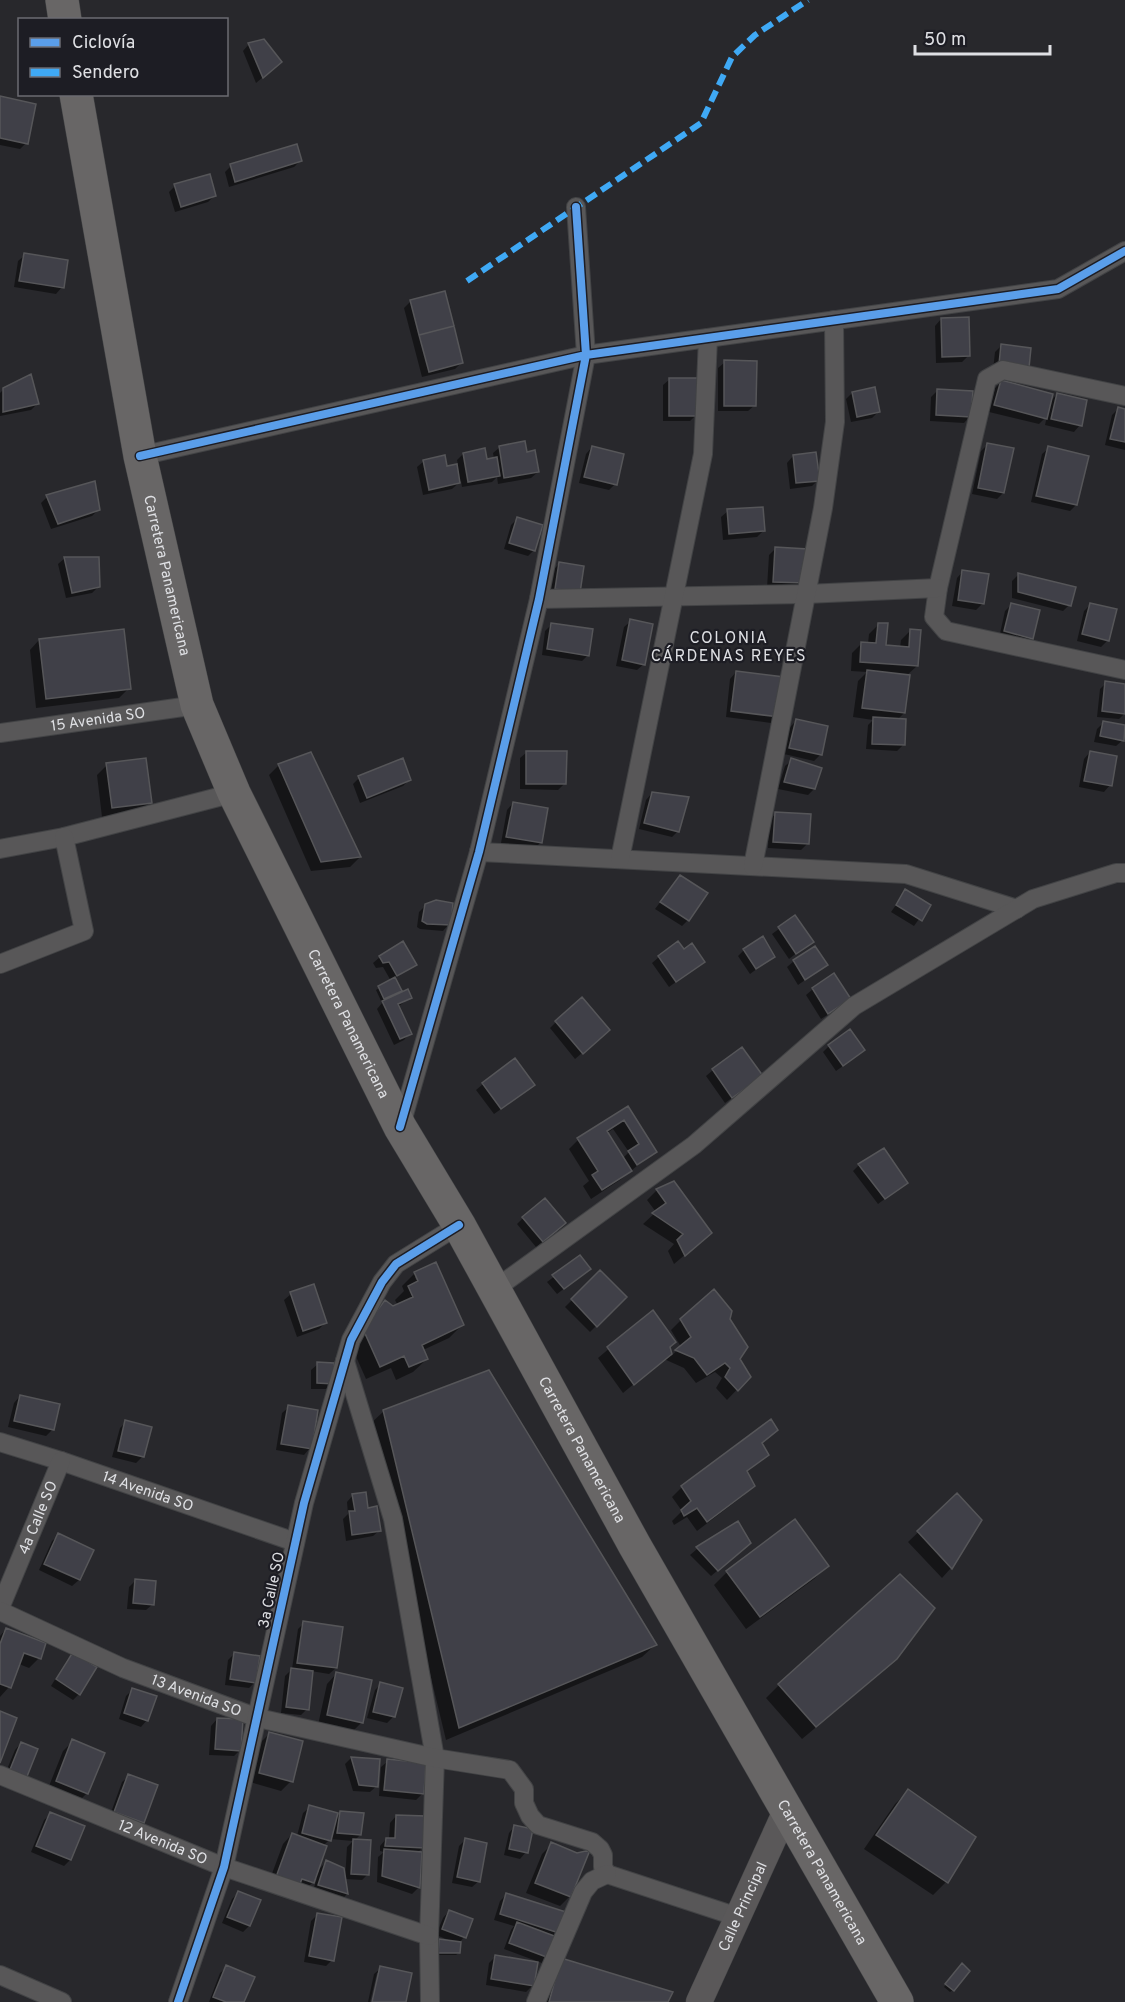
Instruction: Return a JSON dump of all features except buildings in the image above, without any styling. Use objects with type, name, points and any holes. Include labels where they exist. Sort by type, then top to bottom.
[{"type":"highway","points":[[62,0],[65,18]]},
{"type":"highway","name":"Carretera Panamericana","points":[[76,96],[140,456],[197,705],[234,793],[400,1127],[459,1225],[635,1546],[897,2002]]},
{"type":"street","points":[[400,1127],[478,852],[539,599],[586,355],[576,207]]},
{"type":"street","points":[[140,456],[586,355],[1058,289],[1125,251]]},
{"type":"street","points":[[753,866],[823,508],[835,422],[834,320]]},
{"type":"street","points":[[620,859],[703,454],[708,338]]},
{"type":"street","points":[[1125,396],[1003,370],[987,379],[938,588],[934,617],[945,631],[1125,670]]},
{"type":"street","points":[[539,599],[806,594],[938,588]]},
{"type":"street","name":"15 Avenida SO","points":[[0,733],[197,705]]},
{"type":"street","points":[[0,849],[64,837],[234,793]]},
{"type":"street","points":[[0,964],[84,931],[64,837]]},
{"type":"street","points":[[478,852],[906,874],[1017,909]]},
{"type":"street","points":[[495,1289],[694,1144],[854,1006],[1033,899],[1116,873],[1125,873]]},
{"type":"street","name":"3a Calle SO","points":[[178,2002],[224,1867],[304,1503],[351,1340],[382,1282],[396,1263],[459,1225]]},
{"type":"street","points":[[345,1361],[393,1519],[435,1758],[429,1936],[430,2002]]},
{"type":"street","name":"14 Avenida SO","points":[[0,1442],[295,1542]]},
{"type":"street","name":"4a Calle SO","points":[[0,1610],[61,1461]]},
{"type":"street","name":"13 Avenida SO","points":[[0,1610],[123,1668],[258,1718],[435,1758],[510,1770],[524,1789],[524,1803],[530,1816],[538,1825],[592,1842],[603,1855],[603,1867],[607,1874]]},
{"type":"street","name":"12 Avenida SO","points":[[0,1775],[224,1867],[429,1936]]},
{"type":"street","name":"Calle Principal","points":[[699,2002],[786,1811]]},
{"type":"street","points":[[536,2002],[583,1892],[592,1881],[607,1874],[738,1917]]},
{"type":"street","points":[[0,1975],[62,2002]]},
{"type":"marked path","points":[[467,281],[701,123],[732,57],[755,35],[808,0]]},
{"type":"cycle path","points":[[400,1127],[479,852],[539,599],[586,355],[576,207]]},
{"type":"cycle path","points":[[140,456],[586,355],[1058,289],[1125,251]]},
{"type":"cycle path","points":[[178,2002],[224,1867],[304,1503],[351,1340],[382,1282],[396,1264],[459,1225]]},
{"type":"district","name":"COLONIA CÁRDENAS REYES","points":[[729,646]]}]
